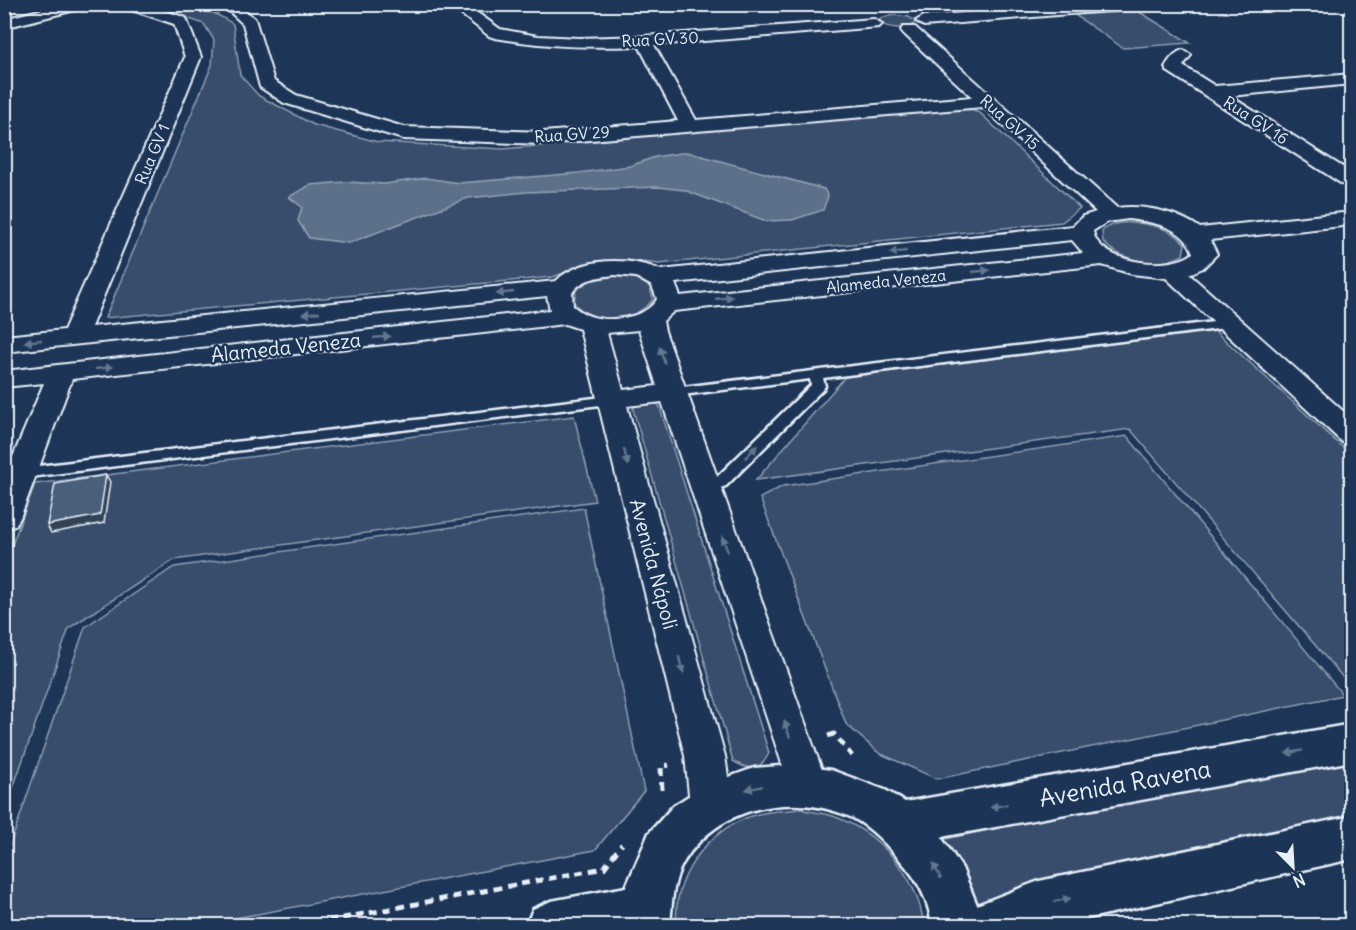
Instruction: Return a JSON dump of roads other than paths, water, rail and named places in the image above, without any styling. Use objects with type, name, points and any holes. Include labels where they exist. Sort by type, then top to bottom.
[{"type":"main road","name":"Avenida Ravena","points":[[899,824],[1352,742]]},
{"type":"main road","points":[[551,926],[645,916],[656,865],[680,830],[711,804],[741,790],[773,784],[807,784],[839,791],[871,804],[899,824],[934,864],[956,914],[957,926]]},
{"type":"main road","points":[[987,926],[1039,905],[1352,837]]},
{"type":"street","points":[[4,24],[82,4]]},
{"type":"street","name":"Rua GV 29","points":[[221,4],[234,8],[250,22],[266,82],[290,99],[404,133],[543,138],[986,101]]},
{"type":"street","name":"Rua GV 30","points":[[455,4],[495,33],[538,41],[644,41],[879,19],[885,29],[914,22]]},
{"type":"street","points":[[914,22],[1143,4]]},
{"type":"street","name":"Rua GV 1","points":[[74,337],[193,57],[181,21],[138,5]]},
{"type":"street","name":"Rua GV 15","points":[[914,22],[986,101],[1111,214]]},
{"type":"street","points":[[644,41],[690,126]]},
{"type":"street","name":"Rua GV 16","points":[[1183,55],[1173,67],[1352,182]]},
{"type":"street","points":[[1211,92],[1352,79]]},
{"type":"street","points":[[1128,213],[1157,218],[1183,227],[1196,235],[1203,244],[1205,254],[1199,262],[1171,270],[1137,268],[1105,258],[1092,250],[1084,241],[1082,232],[1086,224],[1096,218],[1111,214],[1128,213]]},
{"type":"street","points":[[1196,235],[1352,218]]},
{"type":"street","name":"Alameda Veneza","points":[[657,278],[1082,232]]},
{"type":"street","name":"Alameda Veneza","points":[[658,312],[1105,258]]},
{"type":"street","points":[[563,287],[584,273],[631,269],[657,278],[665,286],[669,295],[658,312],[652,331],[807,784]]},
{"type":"street","points":[[1171,270],[1347,426]]},
{"type":"street","name":"Alameda Veneza","points":[[4,344],[563,287]]},
{"type":"street","name":"Avenida Nápoli","points":[[563,287],[558,296],[560,306],[580,320],[611,400],[705,756],[711,804]]},
{"type":"street","points":[[580,320],[622,326],[658,312]]},
{"type":"street","name":"Alameda Veneza","points":[[4,379],[580,320]]},
{"type":"street","points":[[4,518],[61,373]]},
{"type":"street","points":[[611,400],[674,392]]},
{"type":"lane","points":[[674,392],[1230,324]]},
{"type":"lane","points":[[706,488],[721,482],[818,386],[816,375]]},
{"type":"lane","points":[[22,472],[611,400]]}]
